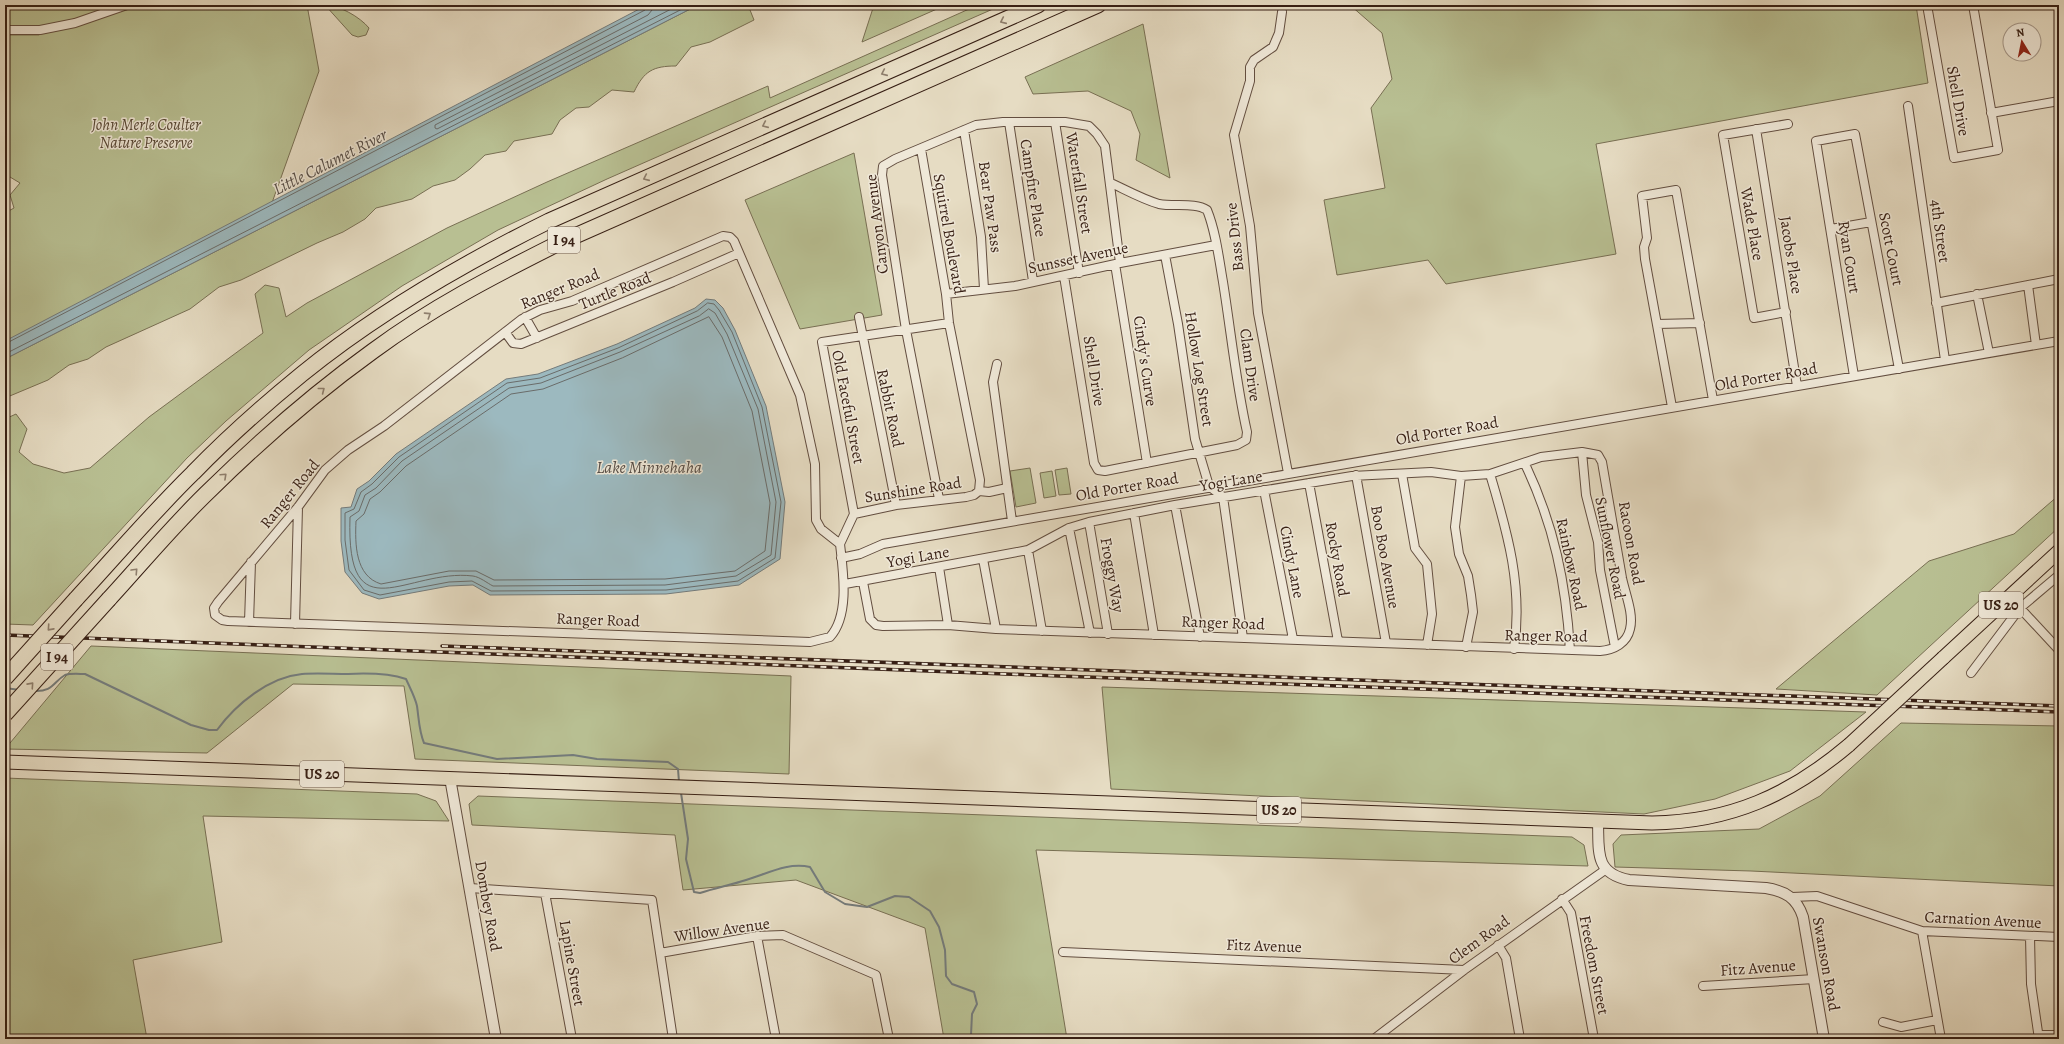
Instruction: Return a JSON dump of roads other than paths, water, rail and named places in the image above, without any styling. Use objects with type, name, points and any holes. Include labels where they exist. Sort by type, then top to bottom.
[{"type":"highway","name":"I 94","points":[[5,678],[193,473],[252,417],[322,359],[360,331],[431,284],[491,250],[549,221],[1038,5]]},
{"type":"highway","name":"I 94","points":[[5,714],[210,489],[268,435],[374,350],[446,303],[502,271],[572,237],[1098,5]]},
{"type":"main road","name":"US 20","points":[[5,762],[1598,822],[1664,823],[1695,820],[1738,810],[1765,800],[1792,787],[1817,771],[1849,745],[2059,551]]},
{"type":"street","points":[[5,30],[40,30],[75,23],[127,5]]},
{"type":"street","name":"Shell Drive","points":[[1927,5],[1954,158],[1998,150],[1991,113]]},
{"type":"street","points":[[1972,5],[1991,113],[2059,101]]},
{"type":"street","name":"Bass Drive","points":[[1282,12],[1279,33],[1273,47],[1254,60],[1250,67],[1250,81],[1234,135],[1250,226],[1258,313],[1288,473]]},
{"type":"street","name":"4th Street","points":[[1908,106],[1945,360]]},
{"type":"street","name":"Canyon Avenue","points":[[939,499],[906,330],[881,172],[883,166],[889,162],[976,125],[1009,122],[1055,122],[1089,126],[1097,134],[1105,146],[1111,183]]},
{"type":"street","name":"Campfire Place","points":[[1009,122],[1033,282]]},
{"type":"street","name":"Waterfall Street","points":[[1055,122],[1079,273]]},
{"type":"street","points":[[1756,129],[1788,124]]},
{"type":"street","name":"Wade Place","points":[[1756,129],[1723,135],[1754,318],[1786,312]]},
{"type":"street","name":"Jacobs Place","points":[[1756,129],[1786,312],[1785,320],[1797,386]]},
{"type":"street","name":"Bear Paw Pass","points":[[964,130],[981,237],[984,289]]},
{"type":"street","name":"Scott Court","points":[[1816,142],[1855,134],[1899,369]]},
{"type":"street","name":"Ryan Court","points":[[1816,142],[1854,376]]},
{"type":"street","name":"Squirrel Boulevard","points":[[921,149],[946,294],[949,323]]},
{"type":"street","points":[[1111,183],[1157,203],[1172,206],[1202,207],[1207,210],[1210,216],[1216,245]]},
{"type":"street","name":"Cindy's Curve","points":[[1111,183],[1117,264],[1147,463]]},
{"type":"street","points":[[1672,408],[1645,259],[1644,247],[1647,238],[1642,196],[1676,190],[1713,400]]},
{"type":"street","points":[[1830,229],[1871,222]]},
{"type":"street","name":"Ranger Road","points":[[727,236],[732,238],[739,253],[800,395],[815,464],[816,520],[821,528],[840,544],[845,584],[839,617],[833,632],[827,638],[814,642],[295,624],[222,620],[215,615],[214,611],[218,602],[298,507],[320,475],[336,460],[390,421],[525,317],[572,301],[720,237],[727,236]]},
{"type":"street","name":"Sunsset Avenue","points":[[946,294],[1015,286],[1216,245]]},
{"type":"street","name":"Clam Drive","points":[[1199,452],[1241,444],[1247,437],[1229,314],[1216,245]]},
{"type":"street","name":"Turtle Road","points":[[505,332],[515,344],[537,338],[739,253]]},
{"type":"street","name":"Hollow Log Street","points":[[1165,255],[1178,324],[1187,390],[1199,452],[1209,486]]},
{"type":"street","name":"Shell Drive","points":[[1064,276],[1094,463],[1098,470],[1147,463]]},
{"type":"street","points":[[1936,303],[2059,279]]},
{"type":"street","points":[[2028,285],[2036,345]]},
{"type":"street","points":[[1977,294],[1989,353]]},
{"type":"street","points":[[525,317],[537,338]]},
{"type":"street","name":"Rabbit Road","points":[[859,317],[896,504]]},
{"type":"street","points":[[949,323],[980,484],[978,491]]},
{"type":"street","name":"Old Faceful Street","points":[[854,514],[822,342],[949,323]]},
{"type":"street","points":[[1657,324],[1700,323]]},
{"type":"street","name":"Old Porter Road","points":[[841,558],[860,554],[882,544],[1209,486],[2059,341]]},
{"type":"street","points":[[997,364],[993,382],[1012,521]]},
{"type":"street","points":[[1147,463],[1199,452]]},
{"type":"street","name":"Yogi Lane","points":[[845,584],[863,582],[1028,550],[1069,528],[1089,522],[1175,505],[1356,476],[1431,472],[1462,476],[1490,474],[1525,464],[1541,457],[1582,452]]},
{"type":"street","name":"Sunflower Road","points":[[1582,452],[1586,495],[1598,542],[1600,570],[1615,647]]},
{"type":"street","name":"Racoon Road","points":[[1582,452],[1598,455],[1602,462],[1631,619],[1628,634],[1625,640],[1615,647]]},
{"type":"street","name":"Rainbow Road","points":[[1525,464],[1552,531],[1568,614],[1570,650]]},
{"type":"street","points":[[1402,474],[1415,548],[1427,564],[1432,614],[1427,645]]},
{"type":"street","points":[[1490,474],[1513,560],[1517,622],[1514,650]]},
{"type":"street","name":"Boo Boo Avenue","points":[[1356,476],[1386,643]]},
{"type":"street","points":[[1462,476],[1455,527],[1459,554],[1468,576],[1472,596],[1473,612],[1466,647]]},
{"type":"street","name":"Rocky Road","points":[[1309,483],[1338,641]]},
{"type":"street","points":[[1209,486],[1222,497],[1243,638]]},
{"type":"street","name":"Sunshine Road","points":[[840,544],[854,514],[896,504],[966,497],[974,495],[978,491],[989,492],[1007,488]]},
{"type":"street","name":"Cindy Lane","points":[[1264,490],[1293,639]]},
{"type":"street","points":[[1175,505],[1200,637]]},
{"type":"street","points":[[295,624],[298,507]]},
{"type":"street","points":[[1134,514],[1154,635]]},
{"type":"street","name":"Froggy Way","points":[[1089,522],[1108,634]]},
{"type":"street","points":[[1069,528],[1090,633]]},
{"type":"street","points":[[1028,550],[1042,631]]},
{"type":"street","points":[[983,559],[996,629]]},
{"type":"street","points":[[249,622],[252,562]]},
{"type":"street","points":[[939,567],[948,625]]},
{"type":"street","points":[[1971,673],[2020,608],[2057,580]]},
{"type":"street","name":"Ranger Road","points":[[863,582],[870,620],[876,625],[948,625],[996,629],[1108,634],[1293,639],[1514,650],[1600,651],[1615,647]]},
{"type":"street","points":[[2020,608],[2059,650]]},
{"type":"street","name":"Dombey Road","points":[[450,778],[496,1039]]},
{"type":"street","points":[[1598,822],[1600,861],[1605,870],[1616,878],[1766,888],[1792,896]]},
{"type":"street","name":"Clem Road","points":[[1374,1039],[1498,945],[1605,870]]},
{"type":"street","points":[[470,888],[652,900],[673,1039]]},
{"type":"street","name":"Lapine Street","points":[[545,892],[572,1039]]},
{"type":"street","name":"Carnation Avenue","points":[[1792,896],[1817,896],[1922,932],[2059,937]]},
{"type":"street","name":"Swanson Road","points":[[1792,896],[1799,906],[1803,917],[1824,1039]]},
{"type":"street","name":"Freedom Street","points":[[1562,899],[1571,913],[1594,1039]]},
{"type":"street","points":[[1922,932],[1941,1039]]},
{"type":"street","name":"Willow Avenue","points":[[660,953],[757,936],[783,935],[876,975],[889,1039]]},
{"type":"street","points":[[757,936],[776,1039]]},
{"type":"street","points":[[2030,936],[2031,984],[2039,1037],[2059,1035]]},
{"type":"street","points":[[1498,945],[1506,958],[1520,1039]]},
{"type":"street","name":"Fitz Avenue","points":[[1063,952],[1464,970]]},
{"type":"street","name":"Fitz Avenue","points":[[1703,986],[1814,979]]},
{"type":"street","points":[[1883,1022],[1901,1027],[1937,1020]]},
{"type":"water","points":[[647,5],[698,5],[5,359],[5,341]]},
{"type":"water","name":"Lake Minnehaha","points":[[706,299],[715,300],[723,308],[735,330],[766,406],[785,502],[780,559],[739,585],[666,594],[490,595],[473,585],[449,586],[379,599],[362,593],[345,572],[341,541],[341,508],[351,507],[357,489],[369,481],[396,454],[506,379],[538,374],[617,344],[695,308]]},
{"type":"waterway","points":[[34,691],[49,688],[65,675],[85,674],[191,725],[209,730],[217,730],[225,720],[254,693],[277,680],[302,674],[385,675],[406,679],[417,706],[420,730],[424,743],[497,759],[573,755],[597,759],[668,762],[678,769],[679,782]]},
{"type":"waterway","points":[[5,688],[20,690]]},
{"type":"waterway","points":[[681,793],[688,839],[686,859],[694,892],[700,893],[785,867],[802,866],[810,867],[825,892],[845,904],[867,907],[895,896],[909,897],[930,911],[939,927],[945,950],[946,976],[952,984],[974,992],[977,1004],[972,1014],[971,1035],[974,1039]]},
{"type":"waterway","points":[[1012,1039],[1014,1037],[1027,1035],[1031,1039]]},
{"type":"railway","points":[[5,635],[1059,676],[2059,712]]},
{"type":"railway","points":[[442,646],[2059,706]]},
{"type":"park label","name":"John Merle Coulter Nature Preserve","points":[[146,134]]},
{"type":"water label","name":"Little Calumet River","points":[[330,162]]}]
